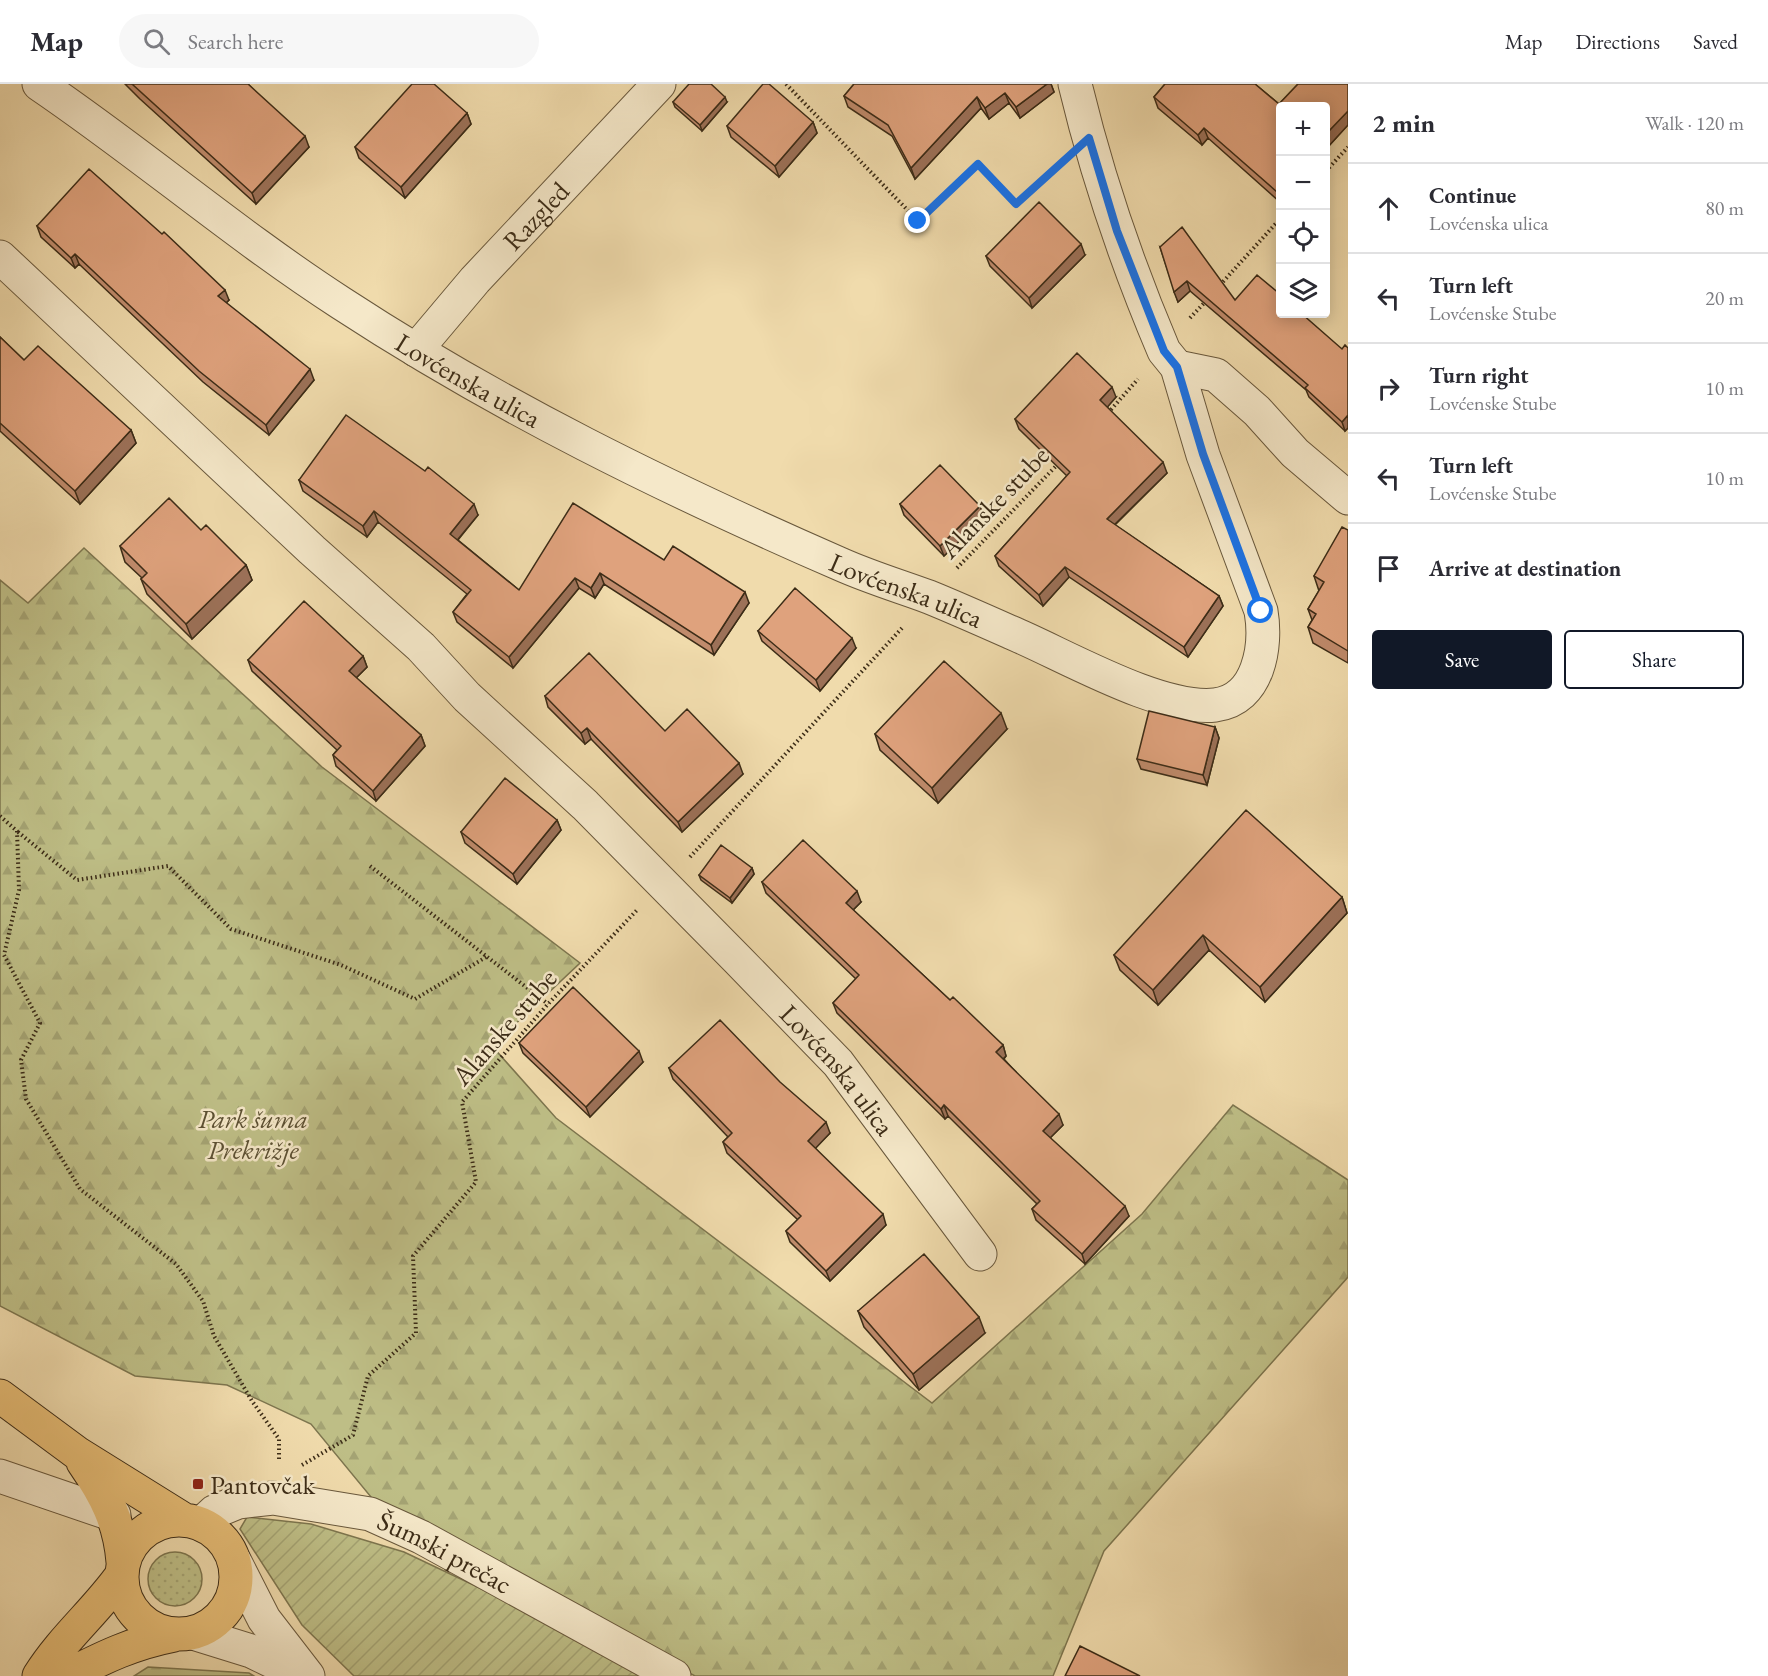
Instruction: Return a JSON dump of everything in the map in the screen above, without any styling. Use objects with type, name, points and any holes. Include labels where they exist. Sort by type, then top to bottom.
[{"type":"main road","points":[[0,1396],[76,1453],[192,1521],[216,1532],[227,1545],[234,1560],[237,1579],[233,1597],[224,1613],[210,1625],[183,1634],[141,1641],[114,1651],[67,1676]]},
{"type":"main road","points":[[76,1453],[101,1488],[114,1515],[121,1536],[123,1593],[130,1609],[142,1622],[158,1631],[183,1634]]},
{"type":"main road","points":[[39,1676],[65,1641],[94,1612],[122,1569],[131,1544],[146,1530],[164,1521],[192,1521]]},
{"type":"street","name":"Lovćenska ulica","points":[[39,84],[269,254],[340,303],[479,388],[612,460],[835,562],[931,598],[1027,639],[1104,676],[1191,705],[1217,705],[1233,699],[1255,675],[1264,630],[1261,611],[1192,423],[1177,367],[1164,351],[1139,291],[1098,176],[1075,84]]},
{"type":"street","name":"Razgled","points":[[416,350],[476,280],[659,84]]},
{"type":"street","name":"Lovćenska ulica","points":[[0,257],[146,392],[188,435],[224,464],[312,550],[421,648],[467,697],[585,805],[738,960],[838,1063],[980,1254]]},
{"type":"street","points":[[1177,367],[1216,375],[1257,411],[1295,453],[1348,498]]},
{"type":"street","points":[[0,1476],[114,1515]]},
{"type":"street","name":"Šumski prečac","points":[[192,1521],[238,1502],[273,1498],[370,1514],[421,1537],[674,1676]]},
{"type":"street","points":[[234,1560],[264,1619],[308,1676]]},
{"type":"street","points":[[183,1634],[251,1651],[303,1676]]},
{"type":"path","points":[[786,84],[918,221],[978,164],[1016,204],[1089,138]]},
{"type":"path","points":[[1330,167],[1348,147]]},
{"type":"path","points":[[1189,320],[1276,224]]},
{"type":"path","points":[[1100,422],[1142,375]]},
{"type":"path","name":"Alanske stube","points":[[956,569],[1060,463]]},
{"type":"path","points":[[682,864],[910,620]]},
{"type":"path","points":[[0,816],[77,880],[168,866],[231,929],[341,966],[415,999],[488,956]]},
{"type":"path","points":[[18,831],[19,890],[4,955],[40,1023],[21,1060],[26,1099],[80,1189],[177,1264],[203,1301],[214,1336],[252,1401],[279,1439],[278,1465]]},
{"type":"path","points":[[370,866],[548,1004]]},
{"type":"path","name":"Alanske stube","points":[[294,1470],[353,1434],[368,1376],[416,1333],[413,1256],[476,1182],[462,1102],[548,1004],[644,903]]},
{"type":"green space","name":"Park šuma Prekrižje","points":[[84,548],[322,767],[580,963],[492,1046],[556,1118],[932,1403],[1142,1214],[1233,1105],[1348,1180],[1348,1277],[1104,1551],[1053,1676],[695,1676],[380,1508],[311,1424],[227,1385],[135,1376],[0,1306],[0,580],[28,603]]},
{"type":"green space","points":[[247,1517],[311,1524],[404,1552],[528,1611],[646,1676],[354,1676],[302,1625],[240,1529]]},
{"type":"green space","points":[[175,1552],[185,1554],[194,1560],[200,1569],[202,1579],[200,1589],[194,1598],[185,1604],[175,1606],[165,1604],[156,1598],[150,1589],[148,1579],[150,1569],[156,1560],[165,1554]]},
{"type":"green space","points":[[148,1667],[249,1673],[254,1676],[134,1676]]},
{"type":"building","points":[[132,84],[248,84],[305,136],[252,193]]},
{"type":"building","points":[[412,84],[434,84],[467,113],[401,187],[355,147]]},
{"type":"building","points":[[689,84],[711,84],[725,97],[700,125],[673,102]]},
{"type":"building","points":[[763,84],[769,84],[813,122],[775,166],[727,126]]},
{"type":"building","points":[[854,84],[1047,84],[1016,107],[1005,93],[985,108],[977,97],[911,168],[888,125],[844,96]]},
{"type":"building","points":[[1165,84],[1255,84],[1277,102],[1276,191],[1204,128],[1198,135],[1154,97]]},
{"type":"building","points":[[1298,84],[1348,84],[1348,111],[1330,130],[1330,102],[1281,102]]},
{"type":"building","points":[[89,169],[162,234],[164,232],[225,290],[218,296],[310,369],[266,425],[199,371],[75,254],[71,258],[37,226]]},
{"type":"building","points":[[1039,202],[1081,244],[1029,298],[986,256]]},
{"type":"building","points":[[1182,227],[1235,300],[1257,275],[1276,291],[1276,318],[1307,318],[1342,349],[1345,345],[1348,348],[1348,415],[1342,422],[1305,388],[1308,385],[1187,281],[1174,292],[1160,247]]},
{"type":"building","points":[[0,337],[24,360],[38,346],[131,430],[75,491],[0,423]]},
{"type":"building","points":[[1077,353],[1112,387],[1100,400],[1163,462],[1107,519],[1219,596],[1184,647],[1065,567],[1039,595],[995,556],[1070,472],[1015,419]]},
{"type":"building","points":[[346,415],[425,471],[428,467],[474,504],[450,534],[519,590],[573,503],[664,560],[673,546],[745,592],[711,645],[600,573],[591,588],[575,578],[509,657],[453,612],[471,590],[374,511],[363,526],[299,480]]},
{"type":"building","points":[[940,465],[980,506],[940,546],[900,504]]},
{"type":"building","points":[[169,498],[201,530],[206,525],[246,565],[186,624],[141,579],[147,573],[120,546]]},
{"type":"building","points":[[1342,527],[1348,530],[1348,651],[1308,627],[1316,614],[1308,609],[1324,582],[1314,576]]},
{"type":"building","points":[[795,588],[852,638],[816,680],[758,631]]},
{"type":"building","points":[[304,601],[363,656],[349,671],[421,735],[373,791],[333,755],[341,746],[248,660]]},
{"type":"building","points":[[589,653],[665,731],[687,709],[739,763],[678,822],[587,728],[581,733],[545,696]]},
{"type":"building","points":[[944,661],[1001,713],[932,788],[875,734]]},
{"type":"building","points":[[1149,711],[1215,727],[1203,775],[1137,759]]},
{"type":"building","points":[[505,778],[557,820],[513,874],[461,832]]},
{"type":"building","points":[[1246,810],[1342,897],[1260,987],[1203,935],[1153,990],[1114,955]]},
{"type":"building","points":[[803,840],[857,891],[846,903],[950,1000],[953,997],[1003,1045],[996,1052],[1059,1114],[1043,1131],[1125,1206],[1082,1254],[1032,1209],[1040,1201],[944,1105],[941,1109],[833,1003],[859,975],[762,882]]},
{"type":"building","points":[[721,845],[752,868],[730,898],[699,875]]},
{"type":"building","points":[[573,987],[639,1051],[586,1107],[519,1043]]},
{"type":"building","points":[[720,1020],[780,1082],[826,1122],[808,1141],[883,1214],[826,1271],[786,1231],[801,1216],[723,1142],[732,1133],[669,1068]]},
{"type":"building","points":[[924,1254],[979,1317],[913,1374],[858,1311]]},
{"type":"building","points":[[1080,1646],[1140,1676],[1065,1676]]},
{"type":"place","name":"Pantovčak","points":[[198,1484]]},
{"type":"route","points":[[918,221],[978,164],[1016,204],[1089,138],[1098,176],[1117,231],[1164,351],[1177,367],[1192,423],[1261,611]]}]
